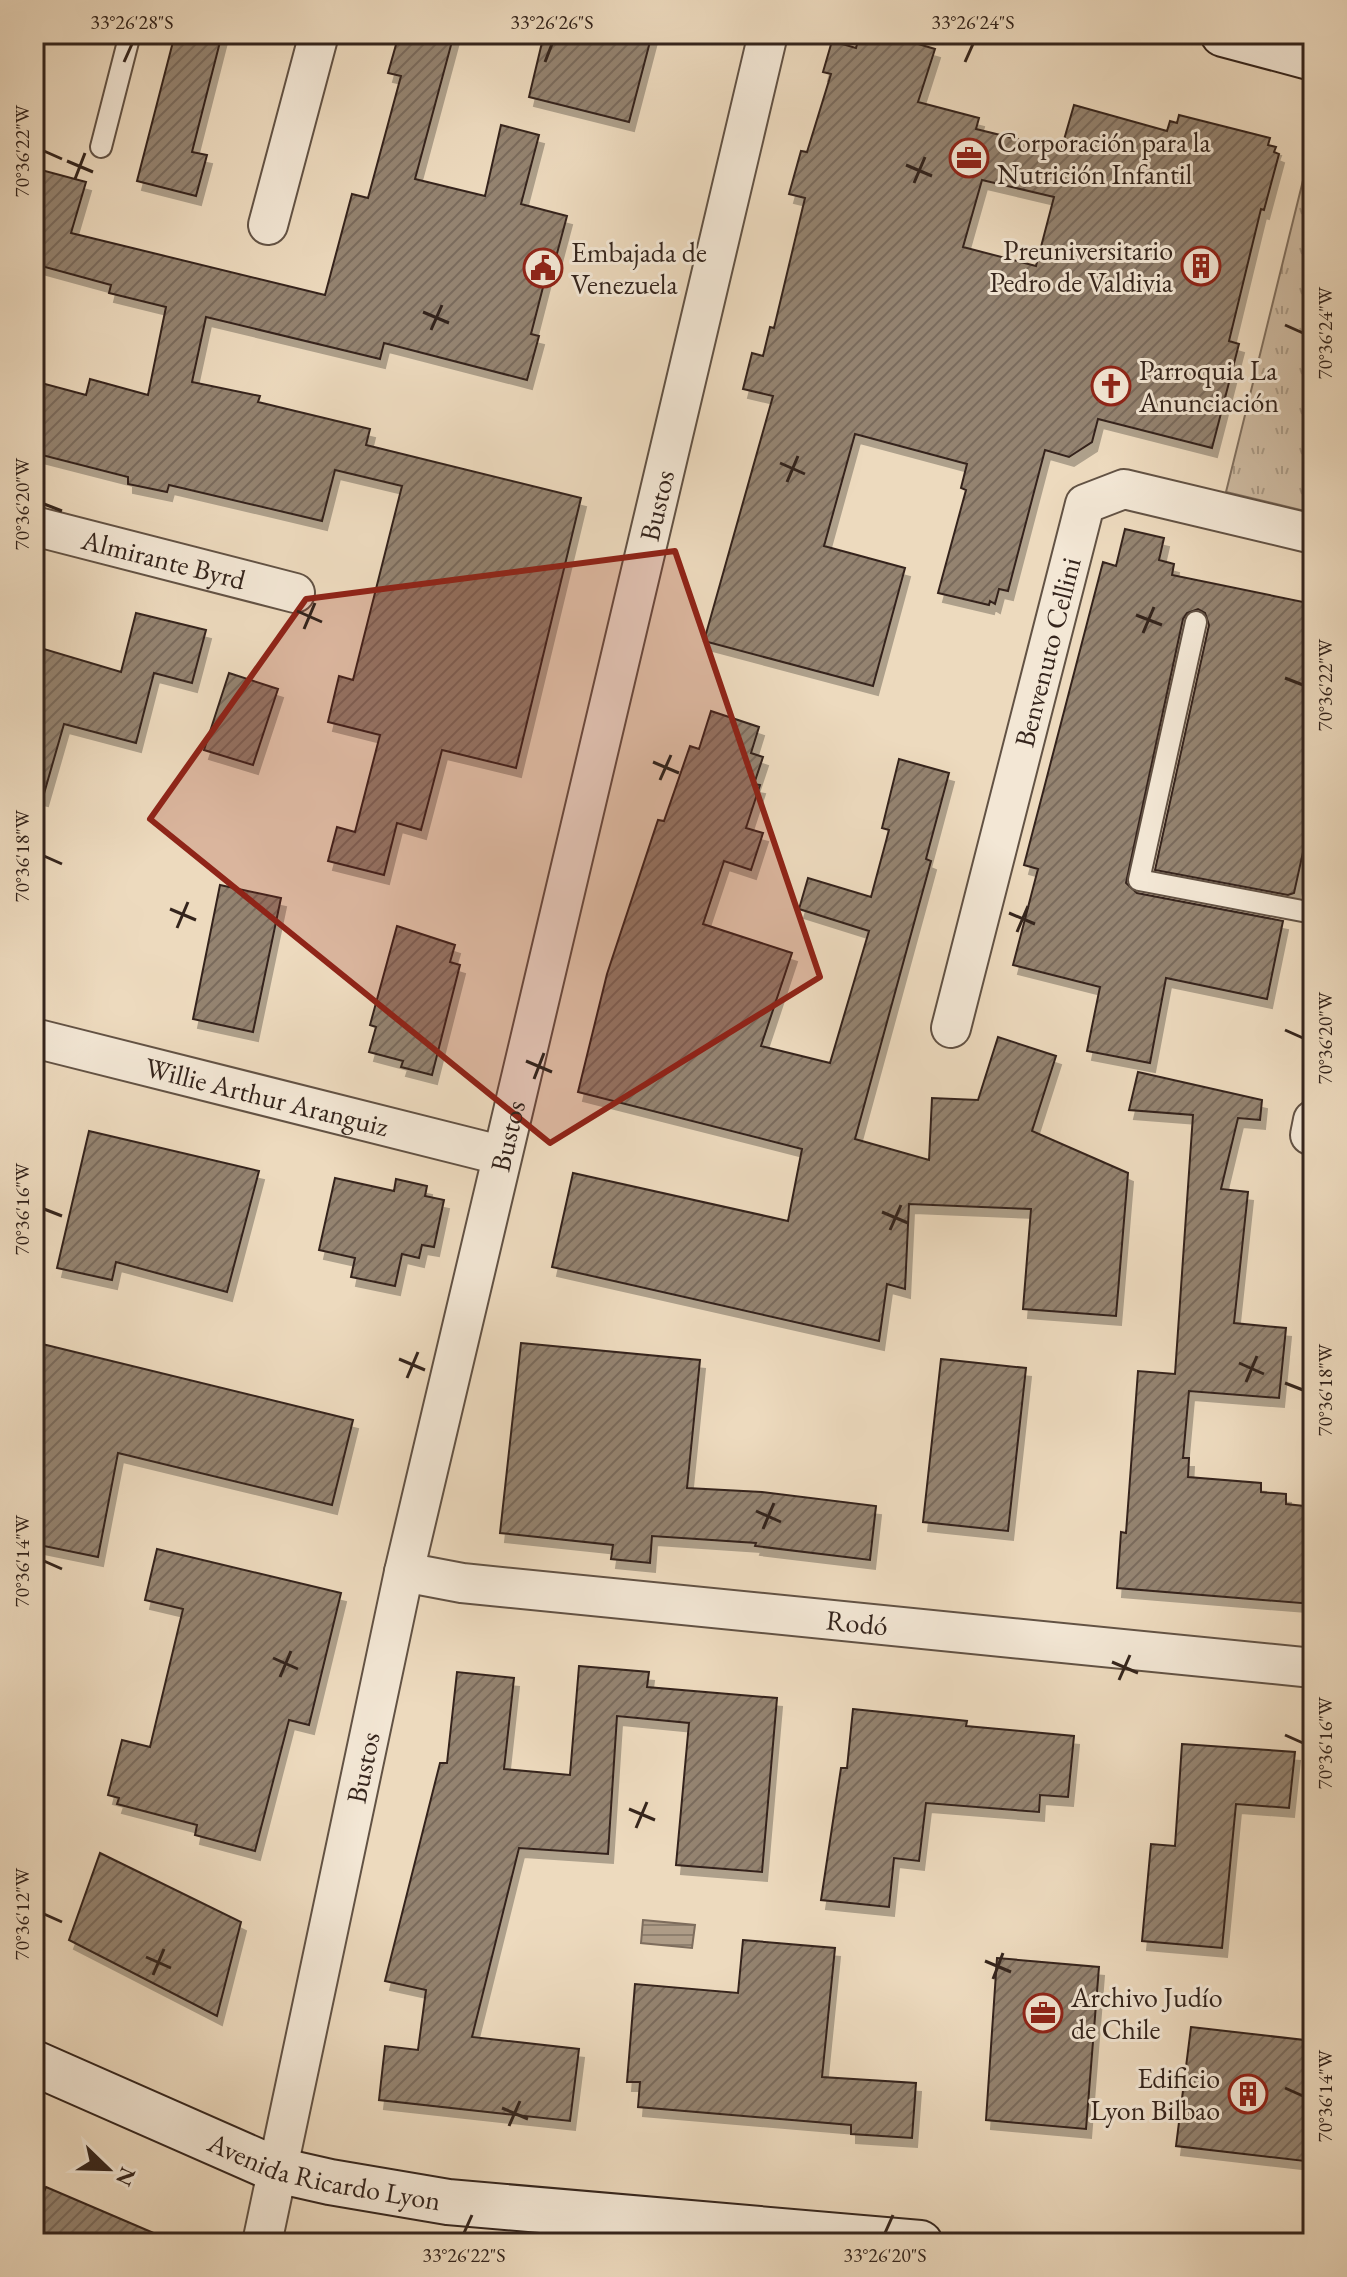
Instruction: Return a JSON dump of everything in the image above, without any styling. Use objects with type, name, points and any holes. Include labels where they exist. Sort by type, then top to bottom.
[{"type":"street","points":[[268,225],[319,34]]},
{"type":"street","name":"Bustos","points":[[262,2243],[404,1572],[500,1155],[768,34]]},
{"type":"street","points":[[1223,34],[1313,58]]},
{"type":"street","name":"Benvenuto Cellini","points":[[951,1028],[1085,504],[1124,489],[1313,534]]},
{"type":"street","name":"Almirante Byrd","points":[[34,526],[295,593]]},
{"type":"street","name":"Willie Arthur Aranguiz","points":[[34,1038],[500,1155]]},
{"type":"street","name":"Rodó","points":[[404,1572],[462,1583],[1313,1668]]},
{"type":"street","name":"Avenida Ricardo Lyon","points":[[34,2063],[277,2170],[448,2202],[920,2243]]},
{"type":"lane","points":[[101,147],[130,34]]},
{"type":"lane","points":[[1196,622],[1139,880],[1313,913]]},
{"type":"highlighted area","points":[[675,551],[820,977],[550,1143],[150,819],[306,599]]},
{"type":"green space","points":[[1313,140],[1313,513],[1226,492]]},
{"type":"shaded area","points":[[643,1920],[695,1925],[692,1948],[641,1943]]},
{"type":"building","points":[[175,34],[222,34],[192,152],[207,155],[196,196],[137,181]]},
{"type":"building","points":[[399,34],[454,34],[415,179],[485,196],[501,125],[539,135],[521,204],[567,216],[555,261],[550,260],[531,334],[539,336],[527,380],[384,343],[380,359],[206,317],[192,382],[260,396],[258,402],[370,429],[366,445],[581,498],[516,768],[442,750],[421,830],[397,823],[384,875],[328,861],[337,827],[355,832],[380,735],[328,722],[339,676],[353,680],[402,486],[335,470],[322,521],[169,485],[167,492],[128,484],[128,477],[34,453],[34,381],[86,395],[90,379],[148,395],[166,307],[109,293],[111,285],[34,264],[34,168],[86,182],[71,233],[325,295],[352,194],[368,198],[401,76],[388,73]]},
{"type":"building","points":[[544,34],[652,34],[629,122],[529,97]]},
{"type":"building","points":[[860,34],[885,34],[935,49],[918,102],[979,118],[976,129],[1061,150],[1074,105],[1167,131],[1170,121],[1177,123],[1179,115],[1270,138],[1268,145],[1276,147],[1274,152],[1279,154],[1264,210],[1261,209],[1229,341],[1239,344],[1212,448],[1098,419],[1092,442],[1069,457],[1045,450],[1008,591],[999,589],[995,604],[938,593],[966,490],[961,488],[967,464],[855,434],[824,546],[905,568],[873,686],[704,641],[773,396],[743,389],[752,353],[763,356],[770,327],[774,328],[805,198],[789,194],[801,151],[807,152],[831,74],[823,72],[832,41],[856,48]],"holes":[[[982,180],[1054,197],[1036,266],[963,247]]]},
{"type":"building","points":[[1125,529],[1164,538],[1159,560],[1174,564],[1172,575],[1313,604],[1313,807],[1294,893],[1288,895],[1155,870],[1209,625],[1205,613],[1198,609],[1187,613],[1183,619],[1126,883],[1137,893],[1283,921],[1267,999],[1166,978],[1150,1063],[1087,1051],[1100,987],[1013,965],[1038,869],[1024,865],[1103,562],[1116,566]]},
{"type":"building","points":[[136,613],[206,630],[192,683],[154,673],[136,743],[64,724],[43,797],[34,795],[34,646],[121,672]]},
{"type":"building","points":[[229,673],[278,689],[253,765],[204,750]]},
{"type":"building","points":[[711,711],[759,727],[751,753],[763,757],[754,784],[760,785],[746,828],[763,833],[751,870],[724,861],[703,924],[792,953],[761,1046],[830,1063],[869,931],[799,909],[808,878],[871,897],[889,830],[882,828],[899,759],[949,773],[926,859],[931,861],[855,1139],[929,1160],[932,1098],[978,1100],[998,1037],[1056,1056],[1032,1131],[1128,1173],[1116,1316],[1023,1309],[1031,1209],[909,1204],[905,1289],[887,1284],[879,1341],[552,1267],[573,1173],[788,1221],[802,1149],[578,1092],[607,974],[658,820],[664,821],[690,746],[699,749]]},
{"type":"building","points":[[220,885],[281,898],[253,1032],[193,1019]]},
{"type":"building","points":[[397,926],[455,945],[450,962],[460,965],[432,1075],[401,1067],[403,1061],[369,1052],[376,1027],[370,1025]]},
{"type":"building","points":[[1138,1072],[1262,1100],[1260,1120],[1238,1118],[1221,1189],[1248,1192],[1234,1323],[1286,1328],[1279,1398],[1189,1391],[1183,1458],[1189,1458],[1188,1477],[1261,1483],[1261,1492],[1286,1494],[1286,1504],[1313,1507],[1313,1604],[1117,1588],[1121,1532],[1126,1533],[1138,1371],[1175,1374],[1193,1115],[1129,1110]]},
{"type":"building","points":[[89,1131],[259,1171],[227,1292],[116,1262],[112,1280],[57,1268]]},
{"type":"building","points":[[335,1178],[394,1191],[396,1179],[427,1186],[425,1196],[444,1200],[434,1247],[422,1245],[419,1258],[402,1254],[395,1286],[351,1277],[355,1258],[319,1250]]},
{"type":"building","points":[[34,1342],[353,1420],[332,1505],[118,1453],[98,1557],[34,1544]]},
{"type":"building","points":[[521,1343],[700,1360],[687,1488],[762,1492],[876,1506],[870,1560],[755,1546],[756,1543],[652,1536],[650,1563],[611,1559],[613,1545],[500,1533]]},
{"type":"building","points":[[941,1359],[1026,1368],[1008,1531],[923,1522]]},
{"type":"building","points":[[157,1549],[341,1593],[309,1725],[289,1720],[255,1851],[195,1835],[197,1825],[117,1804],[119,1798],[108,1795],[122,1740],[150,1747],[183,1609],[145,1600]]},
{"type":"building","points":[[579,1666],[649,1672],[647,1687],[777,1698],[762,1872],[676,1865],[689,1723],[617,1716],[608,1854],[519,1848],[472,2037],[579,2049],[570,2121],[379,2100],[385,2046],[418,2050],[426,1990],[385,1981],[440,1763],[447,1763],[457,1672],[514,1678],[504,1769],[570,1775]]},
{"type":"building","points":[[853,1709],[967,1721],[966,1726],[1074,1736],[1068,1797],[1040,1795],[1039,1812],[926,1803],[919,1861],[894,1858],[889,1907],[821,1900],[841,1768],[847,1768]]},
{"type":"building","points":[[1182,1744],[1295,1752],[1289,1808],[1236,1804],[1222,1948],[1142,1941],[1151,1844],[1175,1846]]},
{"type":"building","points":[[100,1853],[241,1922],[217,2016],[69,1940]]},
{"type":"building","points":[[743,1940],[835,1948],[822,2077],[916,2083],[912,2138],[851,2134],[851,2125],[638,2107],[640,2082],[627,2082],[635,1984],[738,1993]]},
{"type":"building","name":"Archivo Judío de Chile","points":[[997,1958],[1099,1967],[1086,2129],[986,2120]]},
{"type":"building","name":"Edificio Lyon Bilbao","points":[[1191,2027],[1313,2041],[1313,2162],[1176,2146]]},
{"type":"building","points":[[46,2187],[177,2243],[34,2243],[34,2215]]},
{"type":"place","name":"Corporación para la Nutrición Infantil","points":[[969,158]]},
{"type":"place","name":"Preuniversitario Pedro de Valdivia","points":[[1201,266]]},
{"type":"place","name":"Embajada de Venezuela","points":[[543,268]]},
{"type":"place","name":"Parroquia La Anunciación","points":[[1111,386]]},
{"type":"place","name":"Archivo Judío de Chile","points":[[1043,2013]]},
{"type":"place","name":"Edificio Lyon Bilbao","points":[[1248,2094]]}]
